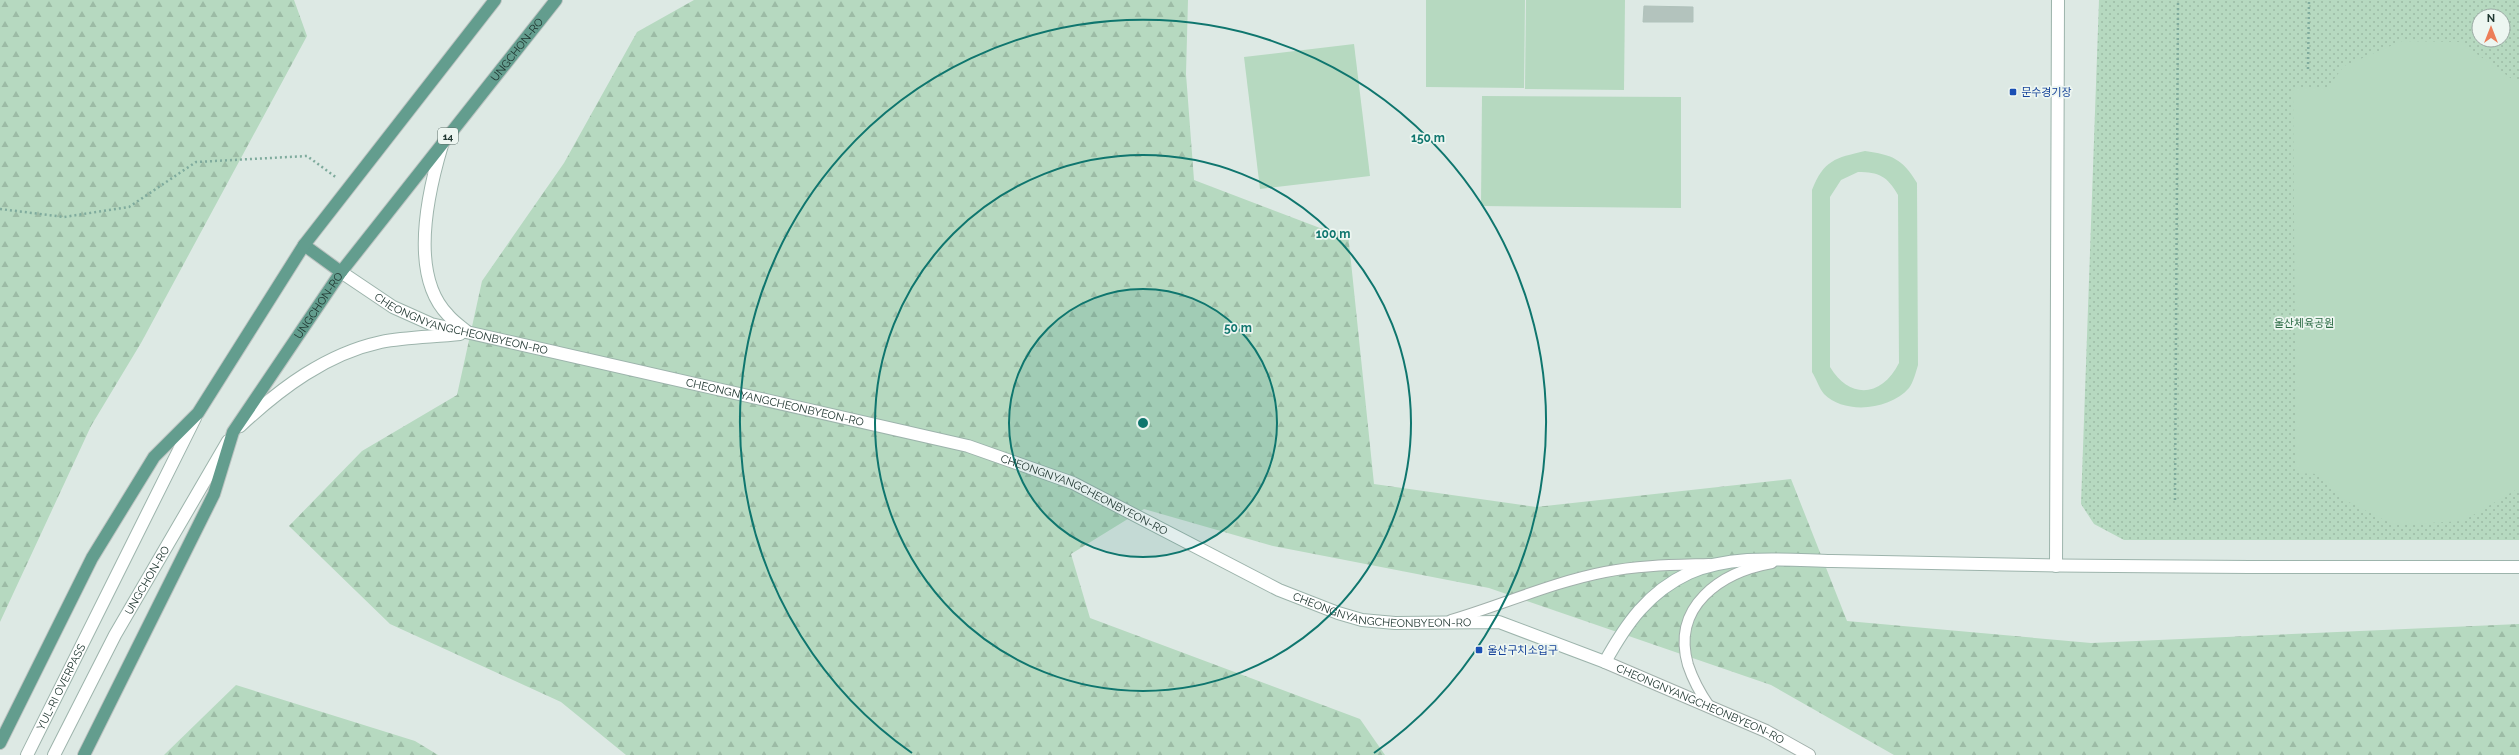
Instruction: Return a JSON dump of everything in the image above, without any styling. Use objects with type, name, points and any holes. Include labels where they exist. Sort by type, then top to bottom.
[{"type":"main road","points":[[0,743],[92,558],[154,457],[198,413],[304,246],[495,0]]},
{"type":"main road","name":"UNGCHON-RO","points":[[54,755],[115,635],[233,432],[341,272],[556,0]]},
{"type":"main road","points":[[2056,566],[2058,0]]},
{"type":"main road","points":[[442,143],[432,177],[426,210],[425,243],[428,268],[434,292],[447,314],[469,333]]},
{"type":"main road","points":[[304,246],[341,272]]},
{"type":"main road","name":"CHEONGNYANGCHEONBYEON-RO","points":[[341,272],[393,306],[431,324],[968,446],[1073,483],[1279,590],[1312,604],[1362,620],[1395,623],[1449,621],[1499,622],[1605,662],[1709,706],[1766,731],[1809,755]]},
{"type":"main road","points":[[84,755],[214,494],[233,432],[276,392],[312,370],[355,348],[382,342],[469,333]]},
{"type":"main road","name":"YUL-RI OVERPASS","points":[[27,755],[94,618],[198,413]]},
{"type":"main road","points":[[1605,662],[1629,621],[1645,602],[1666,586],[1690,573],[1723,563],[1790,560],[2056,566],[2519,567]]},
{"type":"lane","points":[[1709,706],[1694,682],[1688,664],[1685,643],[1687,627],[1696,607],[1712,587],[1727,577],[1742,570],[1790,560]]},
{"type":"lane","points":[[1449,621],[1562,583],[1606,572],[1650,566],[1723,563]]},
{"type":"path","points":[[2175,500],[2178,0]]},
{"type":"path","points":[[2308,69],[2309,0]]},
{"type":"path","points":[[0,209],[64,217],[129,207],[196,162],[262,157],[307,156],[351,187]]},
{"type":"green space","points":[[0,0],[294,0],[307,36],[141,343],[91,426],[0,622]]},
{"type":"green space","points":[[694,0],[1188,0],[1186,74],[1194,180],[1320,228],[1348,233],[1374,484],[1536,507],[1791,479],[1847,621],[2091,643],[2519,624],[2519,755],[1894,755],[1771,685],[1489,588],[1273,546],[1144,509],[1071,554],[1090,618],[1360,719],[1385,755],[626,755],[561,702],[390,624],[289,526],[362,451],[457,395],[482,281],[564,163],[637,32]]},
{"type":"green space","points":[[1426,0],[1525,0],[1524,88],[1426,87]]},
{"type":"green space","points":[[1526,0],[1625,0],[1624,90],[1525,89]]},
{"type":"green space","name":"울산체육공원","points":[[2099,0],[2519,0],[2519,540],[2124,540],[2094,524],[2081,504]]},
{"type":"green space","points":[[2402,41],[2460,42],[2519,84],[2519,488],[2463,521],[2394,525],[2341,498],[2318,474],[2296,473],[2293,87],[2328,87],[2344,66]]},
{"type":"green space","points":[[1354,44],[1370,176],[1260,189],[1244,57]]},
{"type":"green space","points":[[1482,96],[1681,97],[1681,208],[1481,206]]},
{"type":"green space","points":[[1865,151],[1882,154],[1896,159],[1906,168],[1917,183],[1918,365],[1909,388],[1901,395],[1891,401],[1879,405],[1855,407],[1843,405],[1833,401],[1824,394],[1812,372],[1812,190],[1816,180],[1826,166],[1838,159]],"holes":[[[1858,172],[1872,173],[1882,176],[1890,183],[1898,195],[1899,363],[1884,383],[1875,388],[1866,390],[1856,389],[1847,385],[1838,378],[1830,367],[1830,197],[1841,180]]]},
{"type":"green space","points":[[236,685],[415,741],[438,755],[164,755]]},
{"type":"building","points":[[1644,6],[1693,7],[1693,22],[1643,22]]},
{"type":"place","name":"문수경기장","points":[[2013,92]]},
{"type":"place","name":"울산구치소입구","points":[[1479,650]]}]
